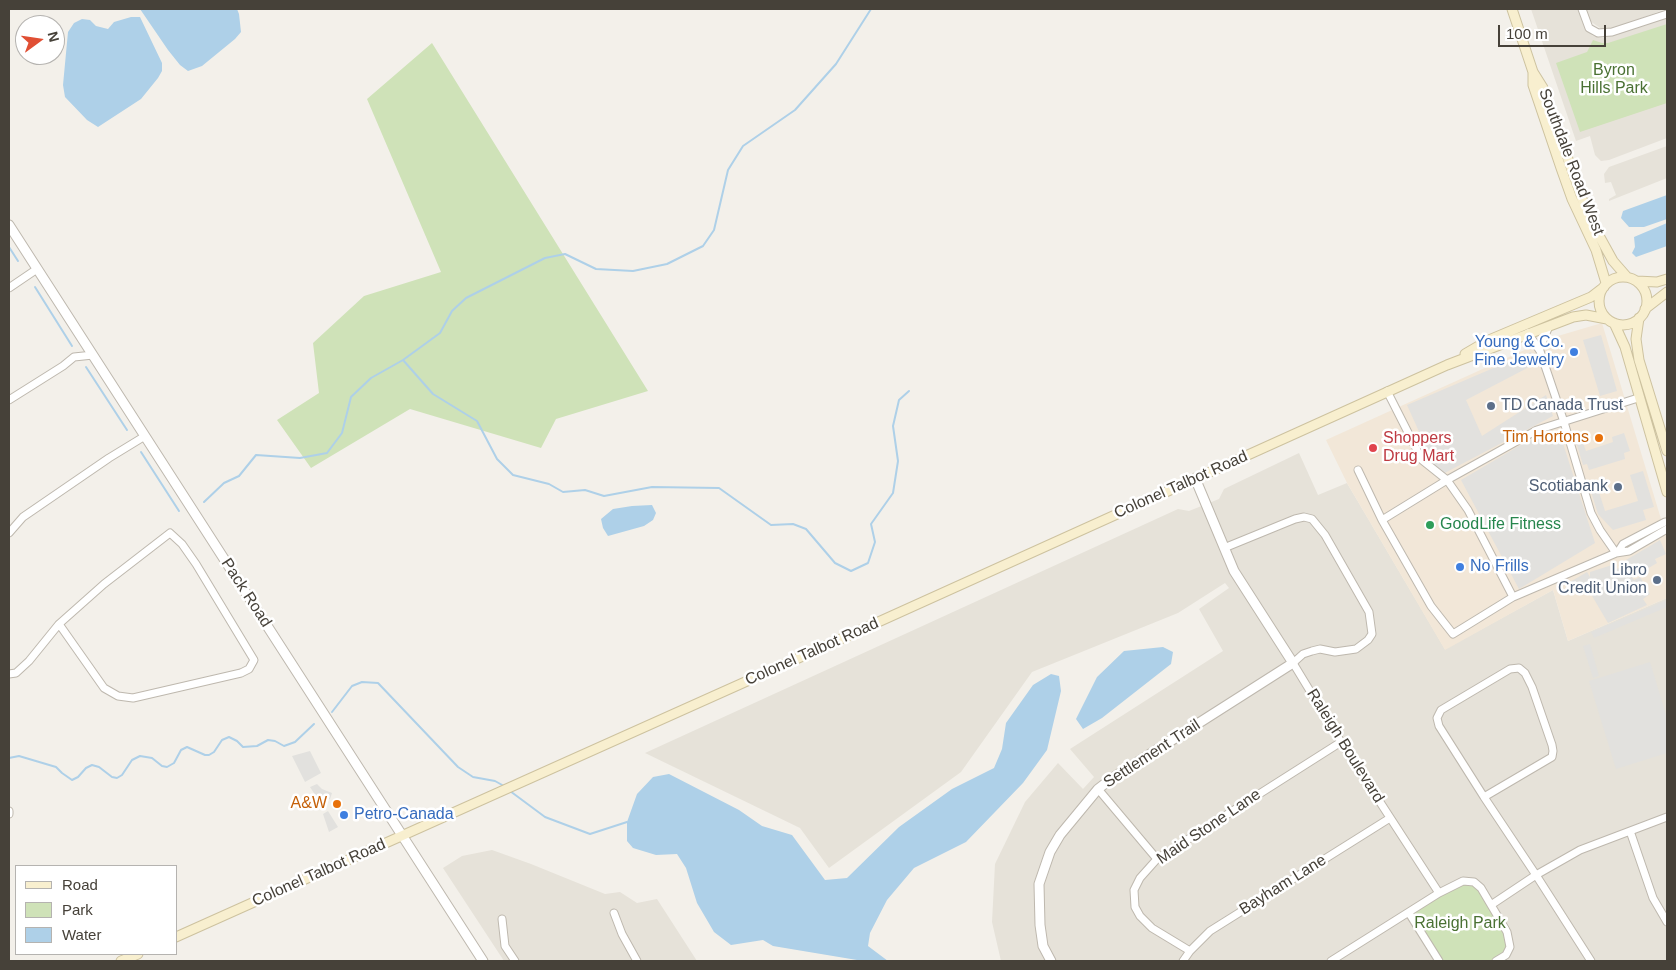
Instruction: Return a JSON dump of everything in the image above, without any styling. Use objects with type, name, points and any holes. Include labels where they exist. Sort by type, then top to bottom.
[{"type":"main road","name":"Southdale Road West","points":[[1512,9],[1533,72],[1543,88],[1568,161],[1597,232],[1613,261],[1627,277]]},
{"type":"main road","name":"Southdale Road West","points":[[1533,72],[1533,86],[1572,199],[1596,250],[1605,285]]},
{"type":"main road","points":[[1645,310],[1646,294],[1636,281],[1627,277],[1613,279],[1605,285],[1599,298],[1599,306],[1625,347],[1638,398],[1667,492]]},
{"type":"main road","points":[[1636,281],[1657,282],[1667,279]]},
{"type":"main road","name":"Colonel Talbot Road","points":[[1447,364],[1489,340],[1591,297],[1605,285]]},
{"type":"main road","points":[[1610,321],[1629,324],[1639,318],[1645,310],[1667,292]]},
{"type":"main road","name":"Colonel Talbot Road","points":[[178,936],[1447,364],[1573,317],[1586,315],[1610,321]]},
{"type":"main road","points":[[1639,318],[1636,339],[1639,360],[1667,451]]},
{"type":"main road","points":[[121,961],[136,955]]},
{"type":"street","points":[[1582,9],[1589,28],[1598,33],[1612,32],[1667,14]]},
{"type":"street","name":"Pack Road","points":[[9,225],[483,961]]},
{"type":"street","points":[[9,288],[37,269]]},
{"type":"street","points":[[1540,348],[1549,325]]},
{"type":"street","points":[[1528,333],[1533,342],[1540,348],[1591,513],[1600,530],[1617,552]]},
{"type":"street","points":[[9,400],[63,366],[74,356],[93,355]]},
{"type":"street","points":[[1387,391],[1422,460],[1448,480],[1476,524],[1513,597]]},
{"type":"street","points":[[1382,520],[1537,430],[1638,398]]},
{"type":"street","points":[[9,533],[23,517],[109,458],[145,436]]},
{"type":"street","points":[[1358,470],[1382,520],[1431,606],[1452,634],[1513,597],[1617,552],[1630,551],[1667,529]]},
{"type":"street","name":"Raleigh Boulevard","points":[[1195,478],[1234,571],[1341,742],[1440,892]]},
{"type":"street","points":[[1224,548],[1304,517],[1312,519],[1325,535],[1369,612],[1372,634],[1368,640],[1356,649],[1335,652],[1320,649],[1303,654],[1293,663]]},
{"type":"street","points":[[1617,552],[1623,544],[1667,522]]},
{"type":"street","points":[[9,674],[16,673],[59,624],[104,584],[170,533],[182,544],[196,564],[254,660],[249,668],[242,672],[133,698],[118,696],[104,688],[59,624]]},
{"type":"street","name":"Settlement Trail","points":[[1051,961],[1043,946],[1040,925],[1039,884],[1050,852],[1060,835],[1098,789],[1293,663]]},
{"type":"street","points":[[1484,797],[1552,757],[1552,745],[1532,687],[1525,673],[1519,668],[1510,669],[1441,710],[1437,718],[1439,726],[1484,797],[1591,961]]},
{"type":"street","name":"Maid Stone Lane","points":[[1190,951],[1152,928],[1140,916],[1135,907],[1134,890],[1140,878],[1157,859],[1341,742]]},
{"type":"street","points":[[1098,789],[1157,859]]},
{"type":"street","points":[[1492,905],[1536,875],[1580,850],[1667,817]]},
{"type":"street","name":"Bayham Lane","points":[[1183,961],[1210,931],[1390,818]]},
{"type":"street","points":[[1630,831],[1653,898],[1667,922]]},
{"type":"street","points":[[1331,961],[1440,892],[1463,882],[1474,882],[1481,888],[1507,932],[1510,947],[1506,955],[1496,961]]},
{"type":"street","points":[[614,913],[622,934],[637,961]]},
{"type":"street","points":[[1409,913],[1439,961]]},
{"type":"street","points":[[502,919],[505,946],[514,961]]},
{"type":"shaded area","points":[[1531,9],[1578,9],[1584,26],[1593,36],[1604,38],[1667,18],[1667,138],[1609,160],[1601,161],[1595,155],[1590,136],[1576,141]]},
{"type":"shaded area","points":[[1586,9],[1666,9],[1612,29],[1603,30],[1590,21]]},
{"type":"shaded area","points":[[1667,146],[1667,178],[1609,201],[1609,199],[1616,195],[1611,182],[1605,183],[1604,174],[1609,167]]},
{"type":"shaded area","points":[[1602,323],[1667,539],[1667,598],[1568,641],[1553,590],[1445,650],[1347,483],[1326,440],[1551,338]]},
{"type":"shaded area","points":[[1601,335],[1617,391],[1600,396],[1583,340]]},
{"type":"shaded area","points":[[1531,352],[1535,364],[1466,400],[1482,436],[1546,395],[1553,416],[1439,476],[1407,405]]},
{"type":"shaded area","points":[[1559,431],[1595,543],[1519,589],[1461,480],[1524,443]]},
{"type":"shaded area","points":[[1624,433],[1630,451],[1624,453],[1625,459],[1589,470],[1587,464],[1583,465],[1576,442],[1582,440],[1586,451],[1613,442],[1612,437]]},
{"type":"shaded area","points":[[1299,453],[1318,495],[1347,483],[1445,649],[1553,590],[1568,641],[1667,598],[1667,961],[1001,961],[992,922],[995,864],[1025,802],[1058,763],[1083,789],[1094,777],[1070,749],[1223,651],[1199,609],[1229,588],[1225,583],[1178,613],[1032,672],[961,772],[829,868],[800,828],[645,753],[1178,509],[1189,511],[1219,499],[1224,489]]},
{"type":"shaded area","points":[[1643,471],[1654,507],[1643,510],[1646,520],[1613,530],[1598,514],[1589,485],[1596,483],[1605,511],[1638,501],[1630,475]]},
{"type":"shaded area","points":[[1660,540],[1666,554],[1655,559],[1657,563],[1635,576],[1626,560]]},
{"type":"shaded area","points":[[1612,565],[1614,570],[1624,566],[1634,580],[1640,577],[1650,594],[1643,599],[1647,605],[1608,623],[1588,589],[1591,587],[1590,585],[1576,593],[1570,582],[1587,572],[1590,577],[1590,572]]},
{"type":"shaded area","points":[[1667,600],[1667,607],[1594,638],[1591,632]]},
{"type":"shaded area","points":[[1590,644],[1599,676],[1593,678],[1583,646]]},
{"type":"shaded area","points":[[1650,662],[1667,718],[1667,753],[1616,769],[1589,681]]},
{"type":"shaded area","points":[[310,751],[321,773],[305,782],[292,756]]},
{"type":"shaded area","points":[[317,784],[322,789],[332,793],[330,799],[321,804],[310,787]]},
{"type":"shaded area","points":[[328,811],[338,827],[329,832],[323,814]]},
{"type":"shaded area","points":[[492,850],[605,894],[620,892],[637,903],[657,899],[697,961],[504,961],[443,868],[462,856]]},
{"type":"green space","name":"Byron Hills Park","points":[[1667,24],[1667,103],[1580,132],[1556,63],[1587,52],[1593,40],[1608,43]]},
{"type":"green space","points":[[432,43],[648,391],[556,419],[541,448],[410,409],[311,468],[277,420],[319,393],[313,343],[364,296],[441,272],[367,99]]},
{"type":"green space","name":"Raleigh Park","points":[[1463,881],[1474,882],[1507,932],[1510,947],[1496,961],[1439,961],[1409,913]]},
{"type":"water","points":[[140,9],[237,9],[241,32],[202,66],[188,71],[180,65],[168,50]]},
{"type":"water","points":[[131,17],[140,17],[162,63],[162,71],[141,99],[98,127],[87,120],[65,97],[63,85],[68,32],[74,23],[82,19],[90,20],[96,26],[108,29],[114,22]]},
{"type":"water","points":[[1667,195],[1667,219],[1644,227],[1629,227],[1621,218],[1623,211]]},
{"type":"water","points":[[1667,223],[1667,246],[1636,257],[1632,253],[1635,247],[1634,237]]},
{"type":"water","points":[[652,505],[656,513],[653,520],[644,526],[608,536],[603,528],[601,519],[613,509]]},
{"type":"water","points":[[1163,647],[1173,652],[1171,664],[1102,718],[1083,729],[1076,719],[1097,677],[1124,651]]},
{"type":"water","points":[[1051,674],[1059,676],[1061,691],[1047,750],[1023,783],[966,842],[914,868],[887,900],[870,933],[868,946],[888,961],[863,961],[773,946],[763,940],[731,945],[714,932],[697,903],[686,868],[677,854],[656,855],[633,848],[627,841],[627,822],[637,794],[653,777],[669,774],[739,810],[762,826],[792,835],[825,880],[847,878],[899,827],[952,789],[994,768],[1002,749],[1006,723],[1033,685]]},
{"type":"waterway","points":[[204,502],[224,483],[239,476],[256,455],[300,458],[327,453],[342,433],[351,397],[371,378],[403,360],[440,333],[452,311],[466,298],[545,258],[565,254],[596,269],[633,271],[667,264],[703,246],[714,230],[728,170],[743,146],[795,110],[836,64],[871,9]]},
{"type":"waterway","points":[[9,247],[18,261]]},
{"type":"waterway","points":[[35,287],[72,346]]},
{"type":"waterway","points":[[403,360],[433,394],[477,421],[497,459],[513,475],[549,484],[563,492],[585,490],[604,496],[652,487],[719,488],[771,525],[793,524],[806,529],[835,563],[851,571],[868,563],[875,542],[871,524],[893,493],[898,461],[893,426],[899,400],[909,391]]},
{"type":"waterway","points":[[86,367],[127,430]]},
{"type":"waterway","points":[[141,452],[179,511]]},
{"type":"waterway","points":[[332,712],[352,686],[362,682],[378,683],[458,767],[473,777],[495,781],[504,786]]},
{"type":"waterway","points":[[9,758],[19,756],[56,767],[72,780],[92,765],[117,778],[122,775],[132,760],[140,756],[152,758],[162,766],[167,767],[174,763],[181,750],[187,747],[209,755],[214,752],[222,740],[229,737],[243,747],[257,746],[268,740],[275,741],[284,746],[295,742],[314,724]]},
{"type":"waterway","points":[[510,791],[545,817],[590,834],[627,822]]},
{"type":"place","name":"Young & Co. Fine Jewelry","points":[[1574,352]]},
{"type":"place","name":"TD Canada Trust","points":[[1491,406]]},
{"type":"place","name":"Tim Hortons","points":[[1599,438]]},
{"type":"place","name":"Shoppers Drug Mart","points":[[1373,448]]},
{"type":"place","name":"Scotiabank","points":[[1618,487]]},
{"type":"place","name":"GoodLife Fitness","points":[[1430,525]]},
{"type":"place","name":"No Frills","points":[[1460,567]]},
{"type":"place","name":"Libro Credit Union","points":[[1657,580]]},
{"type":"place","name":"A&W","points":[[337,804]]},
{"type":"place","name":"Petro-Canada","points":[[344,815]]}]
